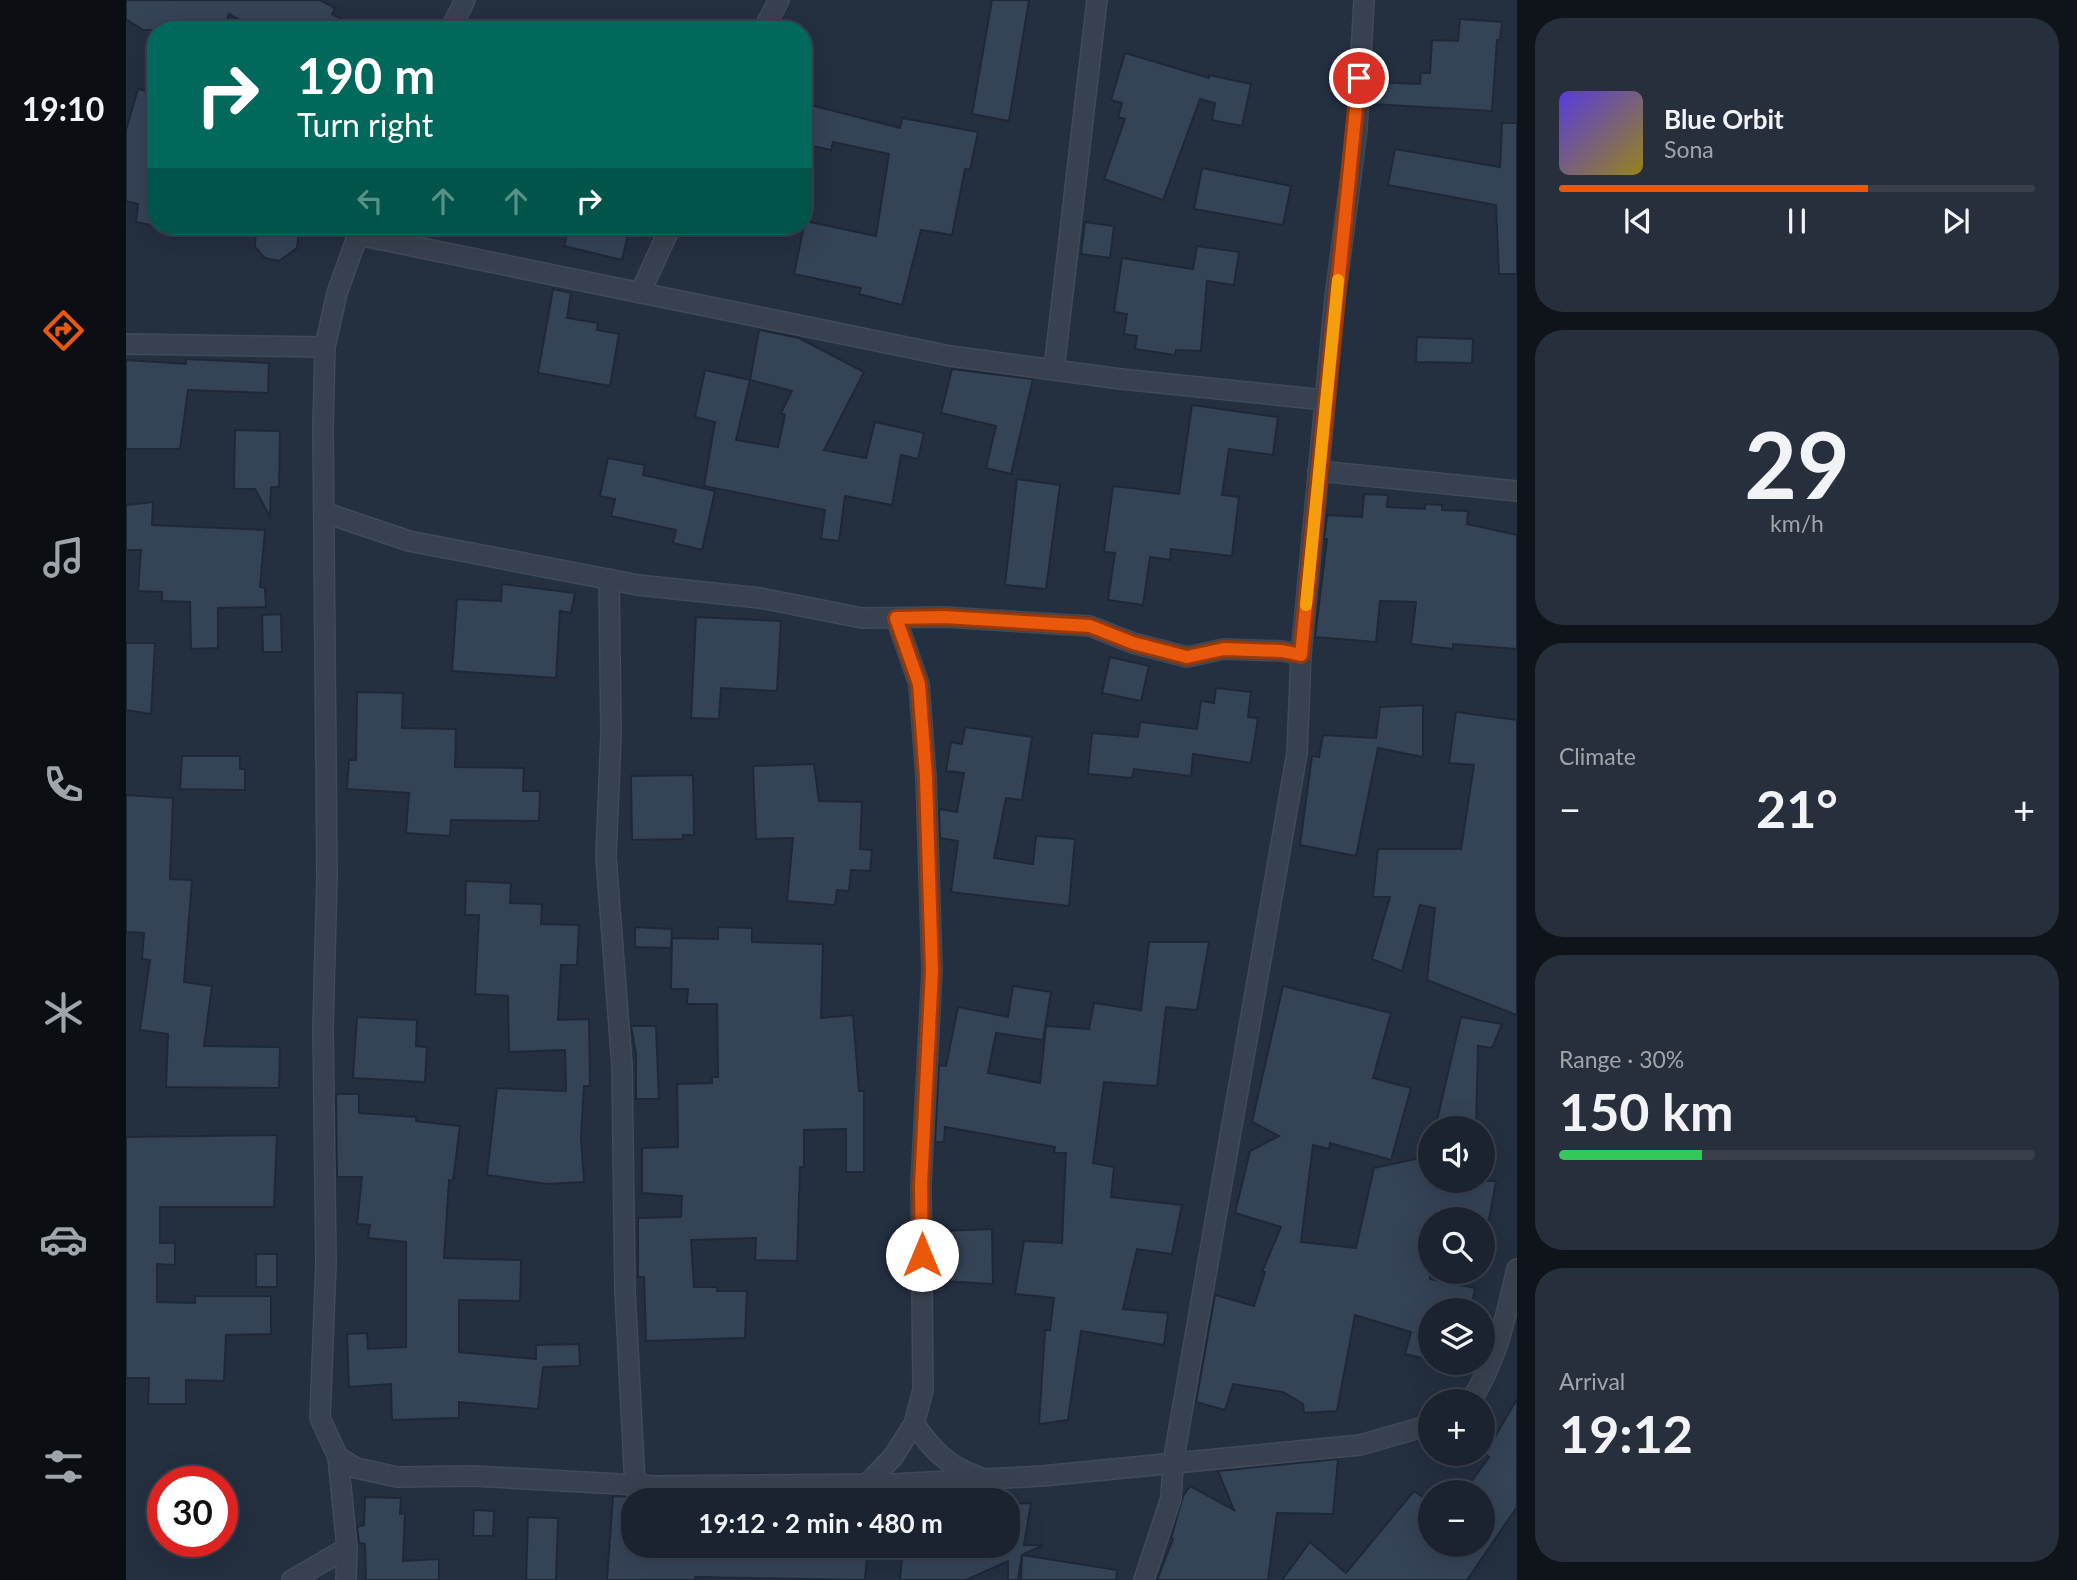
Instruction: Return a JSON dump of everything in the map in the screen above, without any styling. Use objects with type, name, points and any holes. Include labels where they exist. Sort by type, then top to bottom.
[{"type":"street","points":[[454,21],[465,0]]},
{"type":"street","points":[[768,21],[779,0]]},
{"type":"street","points":[[1054,369],[1097,0]]},
{"type":"street","points":[[1144,1580],[1171,1498],[1173,1463],[1297,753],[1301,655],[1325,400],[1357,129],[1364,0]]},
{"type":"street","points":[[346,1580],[338,1457],[320,1418],[326,1263],[323,1028],[327,877],[325,347],[337,293],[358,235]]},
{"type":"street","points":[[377,235],[639,293],[950,356],[1325,400]]},
{"type":"street","points":[[639,293],[667,235]]},
{"type":"street","points":[[126,344],[325,347]]},
{"type":"street","points":[[1318,471],[1517,491]]},
{"type":"street","points":[[326,513],[410,541],[638,585],[760,598],[862,618],[957,618],[1090,626],[1133,643],[1187,657],[1224,649],[1282,651],[1301,655]]},
{"type":"street","points":[[609,579],[611,720],[606,857],[622,1066],[625,1291],[635,1485]]},
{"type":"street","points":[[867,1484],[893,1457],[914,1424],[923,1390],[921,1185],[932,971],[926,777],[919,684],[896,618]]},
{"type":"street","points":[[1479,1389],[1498,1347],[1517,1269]]},
{"type":"street","points":[[914,1424],[931,1447],[953,1468],[985,1479]]},
{"type":"street","points":[[338,1457],[356,1468],[397,1477],[474,1476],[635,1485],[867,1484],[985,1479],[1360,1445],[1418,1428]]},
{"type":"street","points":[[292,1580],[346,1548]]},
{"type":"building","points":[[126,0],[320,0],[335,8],[332,14],[345,21],[241,21],[229,14],[226,21],[147,21],[147,30],[143,30],[126,19]]},
{"type":"building","points":[[992,0],[1029,0],[1009,121],[972,114]]},
{"type":"building","points":[[1460,19],[1502,22],[1500,40],[1497,40],[1492,111],[1372,104],[1373,82],[1420,84],[1421,73],[1430,73],[1432,40],[1458,41]]},
{"type":"building","points":[[1125,53],[1209,78],[1209,75],[1251,84],[1242,126],[1212,120],[1215,103],[1200,99],[1163,200],[1104,179],[1125,119],[1118,117],[1122,103],[1111,100]]},
{"type":"building","points":[[138,89],[147,91],[147,224],[136,222],[138,204],[126,201],[126,130]]},
{"type":"building","points":[[812,105],[900,128],[902,118],[978,132],[970,170],[965,169],[952,235],[921,230],[902,305],[859,294],[861,288],[794,274],[802,235],[812,235],[812,222],[876,236],[889,154],[833,142],[831,150],[812,146]]},
{"type":"building","points":[[1502,123],[1517,123],[1517,274],[1499,274],[1496,205],[1388,185],[1395,149],[1500,167]]},
{"type":"building","points":[[1202,168],[1291,186],[1283,225],[1194,209]]},
{"type":"building","points":[[1085,222],[1114,226],[1110,258],[1081,254]]},
{"type":"building","points":[[256,235],[299,235],[297,248],[279,261],[265,258],[255,247]]},
{"type":"building","points":[[567,235],[628,235],[622,260],[564,246]]},
{"type":"building","points":[[1197,246],[1239,252],[1234,285],[1207,281],[1201,351],[1176,350],[1175,355],[1135,349],[1137,336],[1124,334],[1127,314],[1114,312],[1122,258],[1193,269]]},
{"type":"building","points":[[553,289],[571,293],[567,318],[598,323],[597,330],[619,334],[610,386],[538,373]]},
{"type":"building","points":[[759,330],[799,338],[864,372],[824,450],[866,458],[875,422],[924,433],[918,459],[901,455],[892,505],[845,496],[839,541],[821,539],[825,510],[704,486],[715,422],[695,417],[705,370],[750,380]],"holes":[[[750,380],[792,391],[781,413],[785,415],[778,447],[736,440]]]},
{"type":"building","points":[[1417,337],[1473,339],[1472,363],[1416,362]]},
{"type":"building","points":[[186,359],[269,363],[268,393],[188,390],[180,449],[126,449],[126,360],[186,364]]},
{"type":"building","points":[[952,369],[1033,379],[1011,474],[986,468],[996,426],[941,413]]},
{"type":"building","points":[[1192,405],[1278,417],[1273,455],[1229,449],[1222,495],[1239,497],[1232,556],[1171,549],[1170,560],[1150,557],[1143,605],[1108,600],[1115,553],[1104,552],[1113,486],[1179,494]]},
{"type":"building","points":[[235,430],[280,431],[279,487],[271,487],[270,517],[255,489],[234,489]]},
{"type":"building","points":[[608,458],[645,465],[643,475],[715,491],[702,550],[673,543],[676,530],[611,516],[615,499],[600,496]]},
{"type":"building","points":[[1017,479],[1060,485],[1046,589],[1005,585]]},
{"type":"building","points":[[1364,494],[1388,495],[1387,507],[1425,509],[1425,504],[1442,505],[1442,510],[1468,511],[1467,524],[1517,535],[1517,649],[1453,644],[1453,649],[1411,644],[1416,602],[1380,601],[1376,642],[1315,637],[1327,539],[1324,539],[1327,515],[1362,517]]},
{"type":"building","points":[[153,502],[152,525],[265,530],[260,587],[265,588],[266,607],[218,608],[218,648],[191,649],[190,602],[162,601],[162,592],[138,591],[141,550],[126,550],[126,505]]},
{"type":"building","points":[[502,584],[575,593],[571,613],[560,611],[556,678],[452,671],[457,599],[501,601]]},
{"type":"building","points":[[281,614],[282,652],[263,652],[262,615]]},
{"type":"building","points":[[696,617],[781,621],[777,691],[721,688],[719,719],[691,718]]},
{"type":"building","points":[[126,643],[155,643],[151,714],[126,710]]},
{"type":"building","points":[[1110,657],[1149,666],[1141,701],[1102,693]]},
{"type":"building","points":[[1216,688],[1251,692],[1248,717],[1258,718],[1251,763],[1193,754],[1191,776],[1134,769],[1132,778],[1088,774],[1092,733],[1138,737],[1140,722],[1197,729],[1201,701],[1214,703]]},
{"type":"building","points":[[357,692],[403,693],[402,728],[456,729],[455,767],[524,768],[523,791],[540,791],[539,821],[451,820],[450,836],[406,833],[409,793],[347,789],[349,760],[356,760]]},
{"type":"building","points":[[1423,705],[1423,757],[1378,748],[1356,856],[1300,845],[1312,756],[1319,757],[1323,735],[1376,738],[1380,707]]},
{"type":"building","points":[[1456,712],[1517,720],[1517,1015],[1427,980],[1435,908],[1420,905],[1402,971],[1372,959],[1390,897],[1373,897],[1378,849],[1461,849],[1474,765],[1449,763]]},
{"type":"building","points":[[965,727],[1032,737],[1022,800],[1006,798],[994,858],[1033,864],[1036,836],[1075,839],[1069,906],[951,892],[958,841],[940,838],[939,812],[940,809],[957,812],[964,773],[946,771],[951,742],[962,744]]},
{"type":"building","points":[[182,756],[240,756],[240,769],[245,769],[245,790],[180,789]]},
{"type":"building","points":[[814,764],[819,801],[862,802],[860,849],[872,850],[870,871],[851,870],[849,891],[837,890],[835,905],[787,901],[793,838],[756,839],[753,766]]},
{"type":"building","points":[[693,775],[694,835],[683,835],[683,839],[632,840],[631,776]]},
{"type":"building","points":[[126,795],[173,798],[170,879],[192,880],[184,982],[212,986],[204,1046],[280,1047],[279,1088],[166,1087],[168,1034],[140,1030],[150,960],[142,959],[144,933],[126,932]]},
{"type":"building","points":[[466,881],[511,883],[510,903],[542,904],[541,924],[579,925],[577,965],[561,965],[558,1020],[589,1019],[590,1086],[584,1086],[581,1137],[584,1182],[547,1184],[487,1175],[497,1088],[566,1091],[565,1050],[509,1052],[508,996],[475,994],[479,915],[465,915]]},
{"type":"building","points":[[635,927],[672,929],[671,948],[635,947]]},
{"type":"building","points":[[718,927],[752,928],[752,942],[823,944],[821,1018],[853,1015],[859,1091],[864,1091],[864,1172],[846,1172],[846,1129],[804,1130],[797,1261],[755,1260],[756,1238],[691,1240],[694,1287],[717,1287],[717,1291],[747,1291],[745,1338],[646,1341],[644,1277],[638,1277],[638,1218],[681,1217],[682,1196],[642,1193],[642,1148],[678,1147],[677,1084],[712,1083],[712,1077],[718,1077],[717,1004],[687,1004],[688,989],[671,989],[672,938],[718,939]]},
{"type":"building","points":[[1149,942],[1209,942],[1197,1010],[1166,1007],[1157,1086],[1104,1082],[1093,1163],[1114,1167],[1111,1197],[1182,1205],[1172,1254],[1137,1249],[1123,1309],[1168,1313],[1164,1345],[1081,1331],[1068,1420],[1039,1424],[1045,1330],[1050,1330],[1054,1298],[1015,1294],[1024,1241],[1062,1243],[1066,1153],[1054,1153],[1055,1147],[945,1127],[944,1142],[935,1142],[939,1065],[946,1066],[958,1007],[1008,1017],[1013,986],[1051,992],[1043,1040],[996,1033],[988,1073],[1040,1083],[1046,1026],[1089,1029],[1094,1003],[1141,1010]]},
{"type":"building","points":[[1283,986],[1391,1013],[1373,1078],[1411,1088],[1391,1160],[1330,1143],[1329,1149],[1313,1145],[1301,1242],[1356,1248],[1374,1168],[1418,1159],[1418,1193],[1494,1193],[1491,1207],[1418,1207],[1418,1284],[1455,1284],[1475,1288],[1473,1298],[1418,1298],[1418,1357],[1405,1354],[1411,1332],[1355,1315],[1337,1411],[1304,1413],[1303,1404],[1283,1392],[1233,1384],[1225,1410],[1196,1402],[1215,1295],[1254,1306],[1265,1272],[1262,1272],[1281,1227],[1235,1213],[1250,1151],[1279,1136],[1252,1122]]},
{"type":"building","points":[[357,1017],[417,1020],[416,1046],[427,1047],[425,1082],[353,1078]]},
{"type":"building","points":[[1461,1017],[1502,1024],[1492,1048],[1478,1046],[1476,1116],[1438,1116]]},
{"type":"building","points":[[631,1026],[656,1026],[659,1099],[636,1099],[636,1054]]},
{"type":"building","points":[[336,1094],[359,1094],[359,1113],[416,1117],[416,1121],[460,1126],[453,1181],[449,1180],[444,1258],[521,1260],[520,1301],[459,1300],[459,1352],[536,1359],[536,1345],[579,1344],[580,1366],[543,1367],[538,1409],[459,1402],[459,1418],[392,1420],[391,1384],[349,1387],[347,1334],[367,1333],[368,1349],[406,1347],[406,1242],[368,1238],[370,1225],[357,1224],[362,1177],[337,1177]]},
{"type":"building","points":[[277,1135],[274,1207],[160,1207],[160,1243],[175,1243],[175,1265],[157,1264],[157,1302],[195,1303],[195,1296],[271,1296],[271,1334],[226,1335],[224,1381],[186,1380],[186,1404],[148,1404],[149,1378],[126,1378],[126,1137]]},
{"type":"building","points":[[992,1229],[993,1284],[943,1281],[943,1231]]},
{"type":"building","points":[[256,1254],[277,1254],[277,1287],[256,1287]]},
{"type":"building","points":[[1517,1399],[1517,1507],[1495,1539],[1495,1480],[1472,1480],[1482,1466],[1495,1466],[1495,1437]]},
{"type":"building","points":[[1338,1459],[1333,1514],[1277,1513],[1268,1580],[1157,1580],[1173,1539],[1171,1538],[1183,1496],[1190,1486],[1234,1510],[1218,1471]]},
{"type":"building","points":[[1414,1491],[1418,1494],[1418,1557],[1483,1557],[1467,1580],[1282,1580],[1310,1542],[1346,1573]]},
{"type":"building","points":[[613,1496],[621,1496],[621,1558],[867,1558],[865,1580],[695,1577],[695,1580],[607,1580]]},
{"type":"building","points":[[365,1497],[401,1498],[400,1514],[405,1513],[403,1561],[439,1559],[439,1580],[366,1580],[365,1544],[359,1543],[357,1527],[364,1525]]},
{"type":"building","points":[[1020,1503],[1031,1503],[1024,1545],[1043,1545],[1022,1555],[1018,1580],[1008,1580],[1008,1561],[966,1580],[900,1580],[902,1558],[1020,1558]]},
{"type":"building","points":[[474,1510],[494,1511],[493,1536],[473,1536]]},
{"type":"building","points":[[528,1517],[558,1518],[556,1580],[526,1580]]},
{"type":"building","points":[[1022,1555],[1117,1570],[1116,1580],[1021,1580]]},
{"type":"slow traffic","points":[[1306,605],[1338,280]]},
{"type":"route","points":[[922,1255],[921,1185],[929,1078],[932,971],[926,777],[919,684],[896,618],[944,617],[1090,626],[1133,643],[1187,657],[1224,649],[1282,651],[1301,655],[1335,298],[1357,129],[1359,78]]}]
